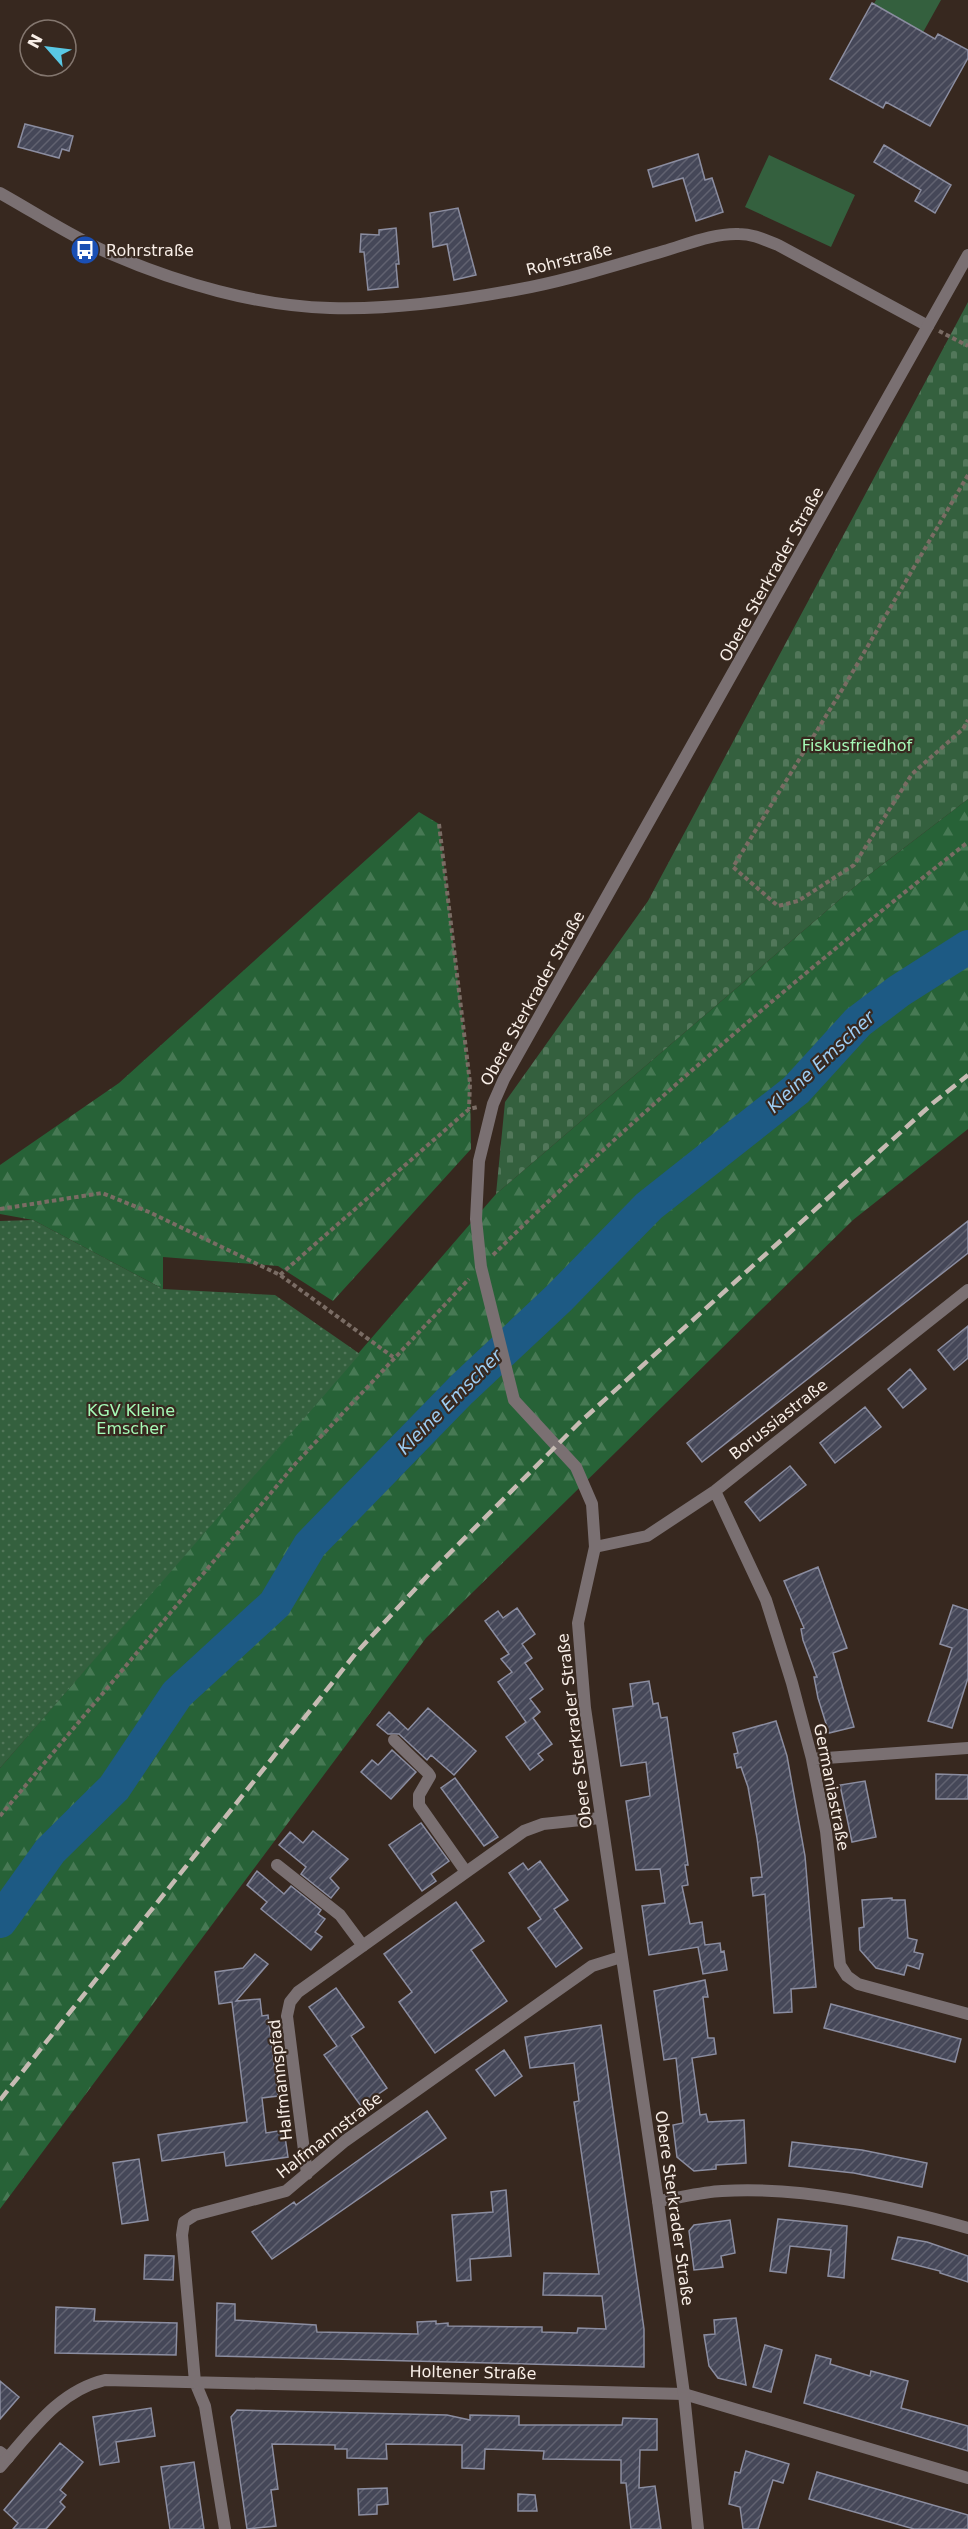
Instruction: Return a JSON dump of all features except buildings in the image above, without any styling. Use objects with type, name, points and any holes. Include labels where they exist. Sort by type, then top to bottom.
[{"type":"street","name":"Rohrstraße","points":[[0,193],[110,254],[176,278],[233,294],[281,302],[328,308],[370,308],[515,290],[576,276],[714,236],[738,234],[755,236],[778,245],[928,326]]},
{"type":"street","name":"Obere Sterkrader Straße","points":[[698,2529],[684,2394],[658,2201],[585,1708],[578,1623],[595,1547],[592,1504],[576,1467],[514,1400],[486,1296],[481,1267],[476,1219],[479,1161],[493,1104],[968,255]]},
{"type":"street","name":"Borussiastraße","points":[[595,1547],[647,1536],[715,1491],[968,1290]]},
{"type":"street","name":"Germaniastraße","points":[[715,1491],[766,1600],[792,1683],[812,1759],[826,1831],[840,1965],[847,1976],[858,1984],[968,2014]]},
{"type":"street","points":[[394,1740],[430,1776],[419,1795],[419,1805],[466,1872]]},
{"type":"street","points":[[812,1759],[968,1748]]},
{"type":"street","name":"Halfmannspfad","points":[[307,2174],[287,2016],[290,2002],[298,1992],[524,1831],[543,1824],[600,1818]]},
{"type":"street","points":[[276,1865],[340,1915],[363,1946]]},
{"type":"street","name":"Halfmannstraße","points":[[225,2529],[205,2406],[195,2382],[182,2235],[184,2222],[195,2215],[286,2192],[345,2141],[592,1966],[621,1957]]},
{"type":"street","points":[[658,2201],[722,2191],[774,2192],[843,2200],[911,2212],[968,2228]]},
{"type":"street","name":"Holtener Straße","points":[[3,2459],[58,2402],[86,2385],[105,2380],[684,2394],[968,2478]]},
{"type":"path","points":[[928,326],[968,346]]},
{"type":"path","points":[[968,475],[845,685],[733,867],[778,906],[798,902],[854,865],[912,774],[963,729],[968,720]]},
{"type":"path","points":[[439,825],[470,1083],[469,1109]]},
{"type":"path","points":[[0,1816],[288,1472],[393,1357],[481,1267],[572,1178],[772,1000],[968,842]]},
{"type":"path","points":[[280,1275],[469,1109],[493,1104]]},
{"type":"path","points":[[0,1209],[102,1193],[149,1212],[280,1275],[393,1357]]},
{"type":"green space","points":[[876,0],[941,0],[882,106],[832,78]]},
{"type":"green space","points":[[769,155],[855,195],[831,247],[745,207]]},
{"type":"green space","name":"Fiskusfriedhof","points":[[968,302],[968,799],[866,877],[496,1194],[505,1102],[648,901]]},
{"type":"green space","points":[[968,799],[968,1129],[853,1220],[426,1638],[0,2209],[0,1768],[496,1194],[866,877]]},
{"type":"green space","points":[[419,812],[439,824],[470,1083],[471,1149],[333,1301],[278,1266],[163,1257],[163,1289],[33,1220],[0,1214],[0,1165],[119,1083]]},
{"type":"green space","name":"KGV Kleine Emscher","points":[[33,1220],[163,1289],[275,1295],[360,1354],[0,1768],[0,1221]]},
{"type":"waterway","name":"Kleine Emscher","points":[[0,1921],[50,1851],[114,1788],[177,1694],[275,1604],[310,1545],[461,1390],[559,1298],[649,1206],[796,1090],[858,1022],[899,991],[968,947]]},
{"type":"railway","points":[[0,2100],[356,1653],[431,1572],[579,1423],[933,1103],[968,1075]]},
{"type":"place","name":"Rohrstraße","points":[[85,250]]}]
